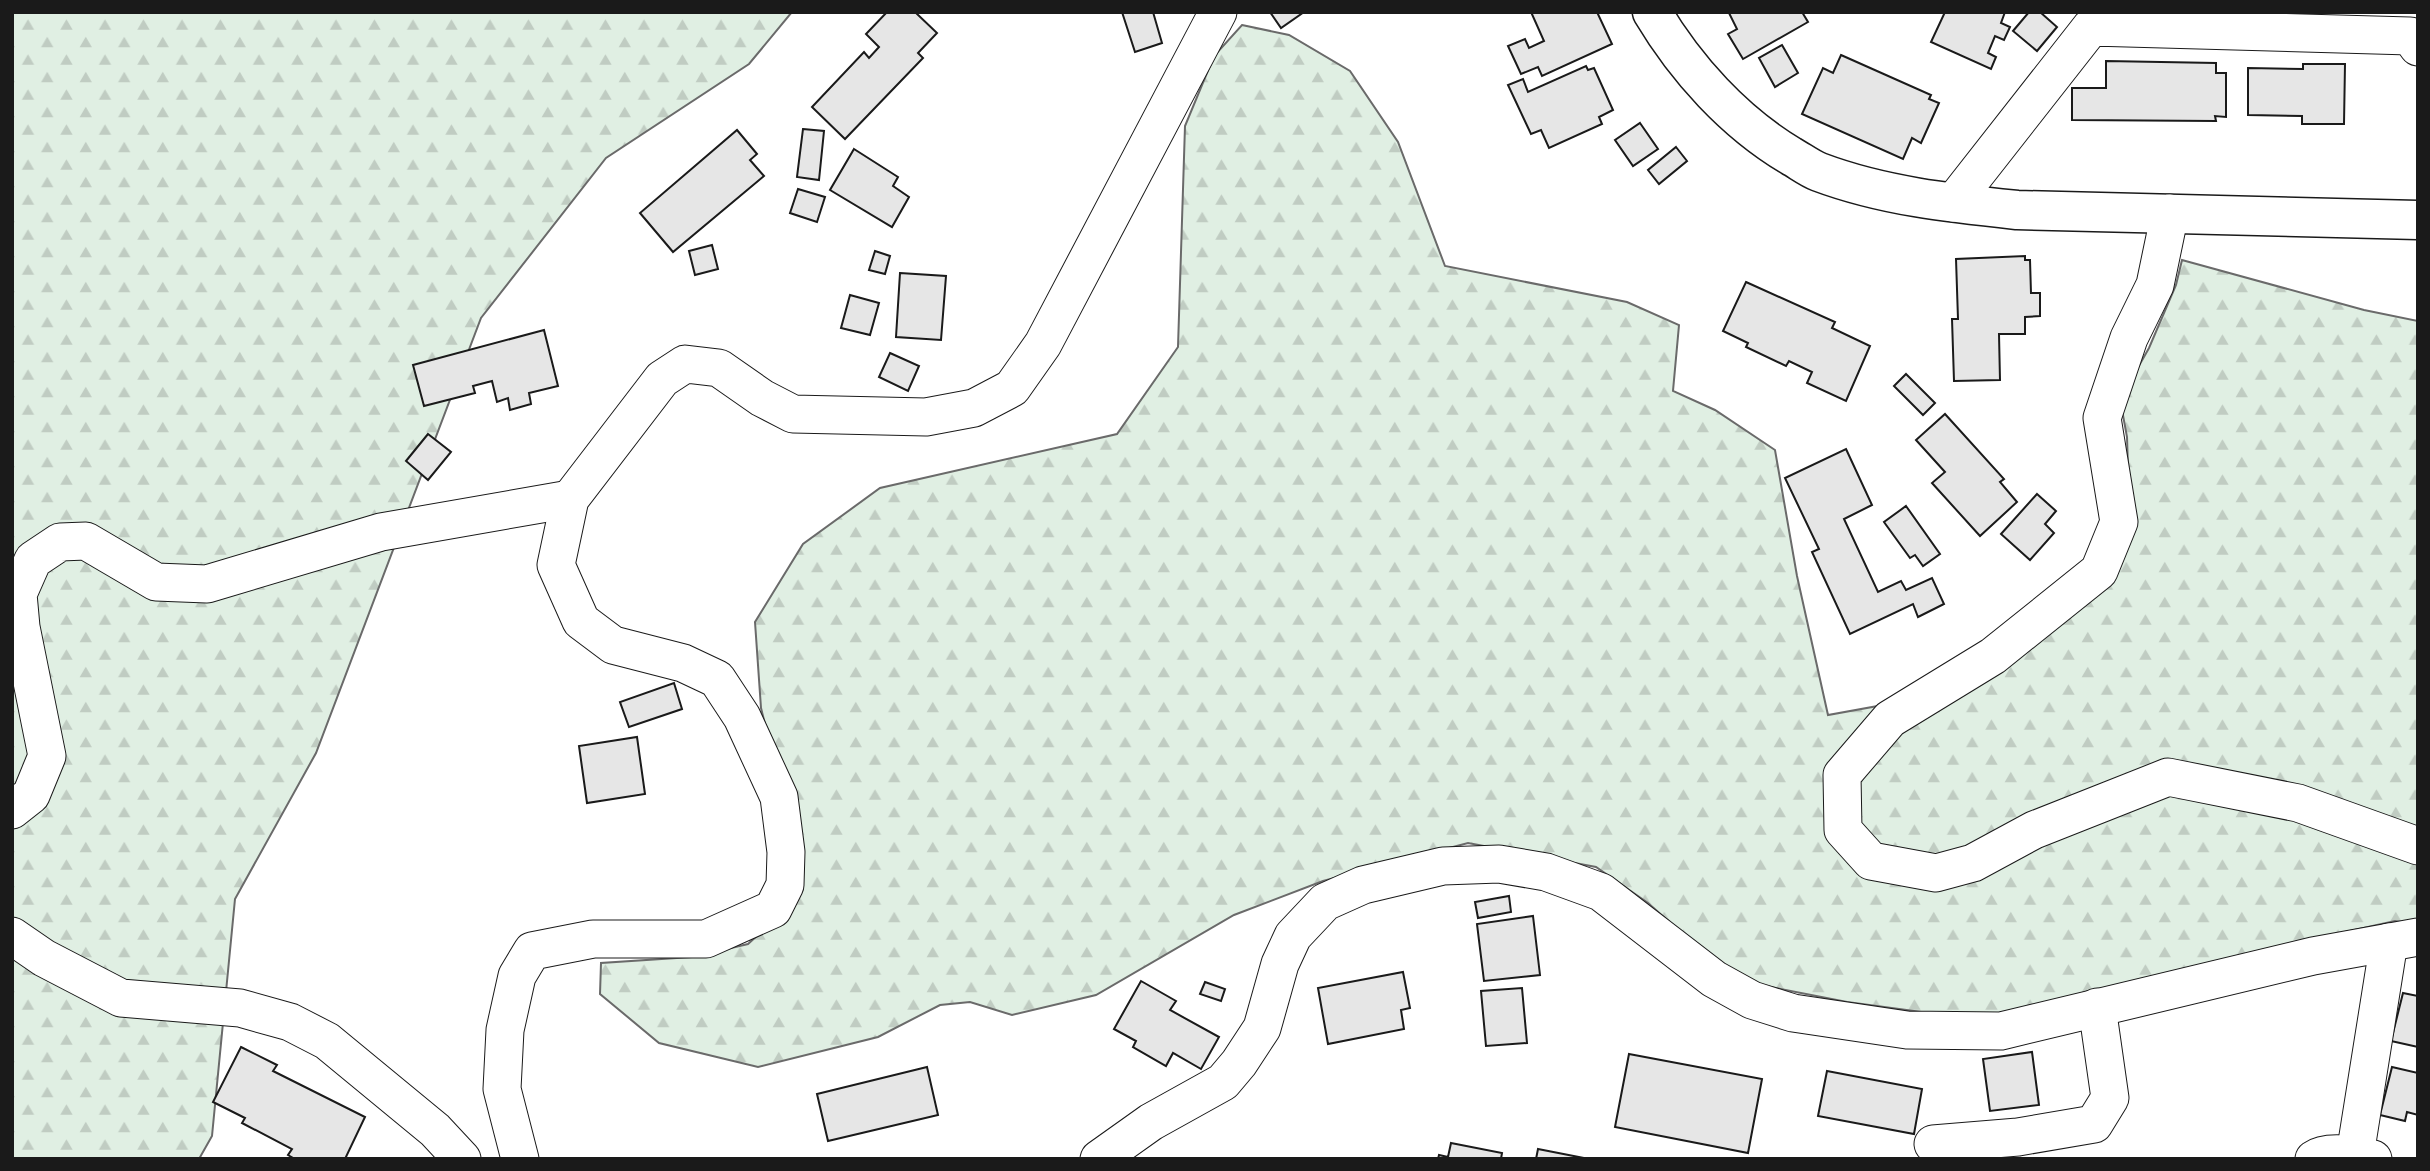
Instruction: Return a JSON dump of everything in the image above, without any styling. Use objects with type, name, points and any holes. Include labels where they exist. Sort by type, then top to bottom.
[{"type":"street","points":[[520,1159],[502,1090],[505,1030],[517,976],[532,951],[593,939],[706,939],[773,909],[785,886],[786,852],[779,797],[742,717],[717,679],[683,663],[613,645],[581,621],[556,565],[570,499],[662,379],[685,365],[719,368],[762,398],[793,414],[926,417],[974,408],[1012,388],[1043,344],[1218,12]]},
{"type":"street","points":[[1652,12],[1668,38],[1712,92],[1764,140],[1816,171],[1882,192],[2017,210],[2418,220]]},
{"type":"street","points":[[1953,203],[2091,26],[2410,36],[2418,47]]},
{"type":"street","points":[[2170,213],[2155,285],[2129,338],[2102,418],[2119,522],[2099,571],[1993,656],[1890,719],[1842,775],[1843,830],[1871,861],[1936,873],[1973,863],[2035,831],[2168,777],[2298,803],[2418,846]]},
{"type":"street","points":[[12,810],[31,794],[47,756],[21,627],[18,594],[33,560],[60,542],[86,541],[156,582],[207,584],[381,532],[570,499]]},
{"type":"street","points":[[1099,1159],[1151,1122],[1223,1082],[1262,1028],[1280,964],[1293,936],[1325,902],[1363,885],[1443,866],[1499,864],[1546,872],[1601,892],[1713,979],[1752,1000],[1793,1013],[1907,1030],[2001,1031],[2314,957],[2404,940],[2364,1157],[2319,1155],[2314,1159]]},
{"type":"street","points":[[12,936],[44,958],[121,998],[240,1008],[290,1022],[327,1041],[435,1130],[462,1159]]},
{"type":"street","points":[[1933,1144],[2018,1137],[2094,1124],[2110,1098],[2097,1007]]},
{"type":"green space","points":[[12,12],[792,12],[749,64],[606,158],[481,318],[316,753],[235,899],[212,1136],[199,1159],[12,1159]]},
{"type":"green space","points":[[1242,25],[1289,35],[1350,71],[1398,142],[1445,266],[1627,302],[1679,325],[1673,391],[1715,410],[1775,450],[1797,576],[1828,715],[1949,693],[2086,586],[2129,500],[2127,437],[2120,399],[2149,348],[2176,285],[2182,260],[2364,310],[2418,321],[2418,925],[2395,921],[2286,945],[2031,1009],[1966,1018],[1847,1002],[1750,983],[1716,963],[1648,903],[1596,867],[1468,843],[1323,881],[1234,915],[1096,995],[1012,1015],[970,1002],[940,1005],[878,1037],[758,1067],[659,1043],[600,994],[601,963],[692,957],[748,944],[796,900],[803,875],[761,708],[755,622],[803,544],[880,488],[1117,434],[1178,347],[1185,126],[1214,56]]},
{"type":"building","points":[[887,12],[915,12],[937,33],[918,53],[923,58],[845,139],[812,107],[864,52],[869,58],[879,47],[866,34]]},
{"type":"building","points":[[1122,12],[1153,12],[1162,43],[1135,52]]},
{"type":"building","points":[[1270,12],[1304,12],[1281,28]]},
{"type":"building","points":[[1531,12],[1597,12],[1612,44],[1542,76],[1538,67],[1521,74],[1508,46],[1525,39],[1529,48],[1544,41]]},
{"type":"building","points":[[1730,12],[1802,12],[1808,22],[1743,59],[1728,34],[1737,29]]},
{"type":"building","points":[[1945,12],[2005,12],[2001,23],[2010,27],[2004,40],[1995,36],[1988,53],[1996,57],[1991,69],[1931,42]]},
{"type":"building","points":[[2029,12],[2040,12],[2057,27],[2037,51],[2013,31]]},
{"type":"building","points":[[1782,45],[1798,73],[1775,87],[1759,58]]},
{"type":"building","points":[[1841,55],[1931,95],[1929,99],[1939,103],[1921,143],[1912,138],[1903,159],[1802,114],[1823,68],[1833,73]]},
{"type":"building","points":[[2106,61],[2216,63],[2216,73],[2226,73],[2226,117],[2215,116],[2216,121],[2072,120],[2072,88],[2106,88]]},
{"type":"building","points":[[2303,64],[2345,64],[2344,124],[2302,124],[2302,116],[2248,115],[2248,68],[2303,69]]},
{"type":"building","points":[[1586,66],[1588,70],[1594,68],[1613,110],[1599,117],[1602,124],[1549,148],[1541,130],[1531,134],[1508,85],[1523,79],[1528,92]]},
{"type":"building","points":[[1640,123],[1658,149],[1633,166],[1615,140]]},
{"type":"building","points":[[803,129],[824,131],[819,180],[797,177]]},
{"type":"building","points":[[737,130],[757,154],[750,160],[764,176],[673,252],[640,213]]},
{"type":"building","points":[[1676,147],[1687,161],[1659,184],[1648,170]]},
{"type":"building","points":[[854,149],[898,177],[893,186],[909,197],[892,227],[830,190]]},
{"type":"building","points":[[798,189],[825,197],[817,222],[790,213]]},
{"type":"building","points":[[712,245],[718,269],[695,275],[689,251]]},
{"type":"building","points":[[875,251],[890,256],[885,274],[869,270]]},
{"type":"building","points":[[2025,256],[2025,260],[2030,260],[2031,293],[2040,293],[2040,316],[2025,317],[2025,334],[1999,334],[2000,380],[1954,381],[1952,319],[1958,319],[1956,259]]},
{"type":"building","points":[[900,273],[946,276],[941,340],[896,337]]},
{"type":"building","points":[[1746,282],[1835,322],[1832,328],[1870,346],[1846,401],[1807,383],[1812,372],[1789,361],[1786,366],[1746,347],[1748,343],[1723,331]]},
{"type":"building","points":[[850,295],[879,303],[870,335],[841,328]]},
{"type":"building","points":[[544,330],[558,386],[529,393],[531,404],[510,410],[508,398],[497,402],[492,381],[473,386],[475,393],[424,406],[413,365]]},
{"type":"building","points":[[890,353],[919,366],[908,391],[879,377]]},
{"type":"building","points":[[1906,374],[1935,403],[1923,415],[1894,386]]},
{"type":"building","points":[[1945,414],[2004,479],[2000,482],[2017,502],[1980,536],[1932,483],[1945,472],[1916,440]]},
{"type":"building","points":[[428,434],[451,452],[428,480],[406,461]]},
{"type":"building","points":[[1846,449],[1872,505],[1844,519],[1878,592],[1901,581],[1906,590],[1932,578],[1944,604],[1918,617],[1913,604],[1850,634],[1812,552],[1819,549],[1785,478]]},
{"type":"building","points":[[2037,494],[2056,511],[2045,524],[2054,533],[2030,560],[2001,534]]},
{"type":"building","points":[[1906,506],[1940,554],[1923,566],[1915,555],[1910,558],[1884,522]]},
{"type":"building","points":[[674,683],[682,709],[629,727],[620,702]]},
{"type":"building","points":[[637,737],[645,794],[587,803],[579,746]]},
{"type":"building","points":[[1509,896],[1511,912],[1478,918],[1475,902]]},
{"type":"building","points":[[1533,916],[1540,975],[1484,981],[1477,924]]},
{"type":"building","points":[[1403,972],[1410,1008],[1401,1010],[1404,1029],[1328,1044],[1318,988]]},
{"type":"building","points":[[1141,981],[1176,1001],[1170,1010],[1219,1037],[1201,1069],[1173,1053],[1166,1066],[1133,1047],[1136,1041],[1114,1029]]},
{"type":"building","points":[[1205,982],[1225,989],[1221,1001],[1200,994]]},
{"type":"building","points":[[1522,988],[1527,1043],[1486,1046],[1481,991]]},
{"type":"building","points":[[2403,993],[2418,996],[2418,1047],[2391,1041]]},
{"type":"building","points":[[241,1047],[277,1065],[273,1071],[365,1117],[345,1159],[295,1159],[288,1155],[292,1149],[242,1123],[245,1118],[213,1102]]},
{"type":"building","points":[[2032,1052],[2039,1105],[1990,1111],[1983,1059]]},
{"type":"building","points":[[1629,1054],[1762,1079],[1748,1153],[1615,1127]]},
{"type":"building","points":[[927,1067],[938,1115],[828,1141],[817,1094]]},
{"type":"building","points":[[2392,1067],[2418,1073],[2418,1115],[2407,1112],[2405,1121],[2380,1115]]},
{"type":"building","points":[[1827,1071],[1922,1089],[1914,1134],[1818,1116]]},
{"type":"building","points":[[1451,1143],[1502,1153],[1501,1159],[1438,1159],[1439,1155],[1448,1157]]},
{"type":"building","points":[[1538,1149],[1589,1159],[1536,1159]]}]
